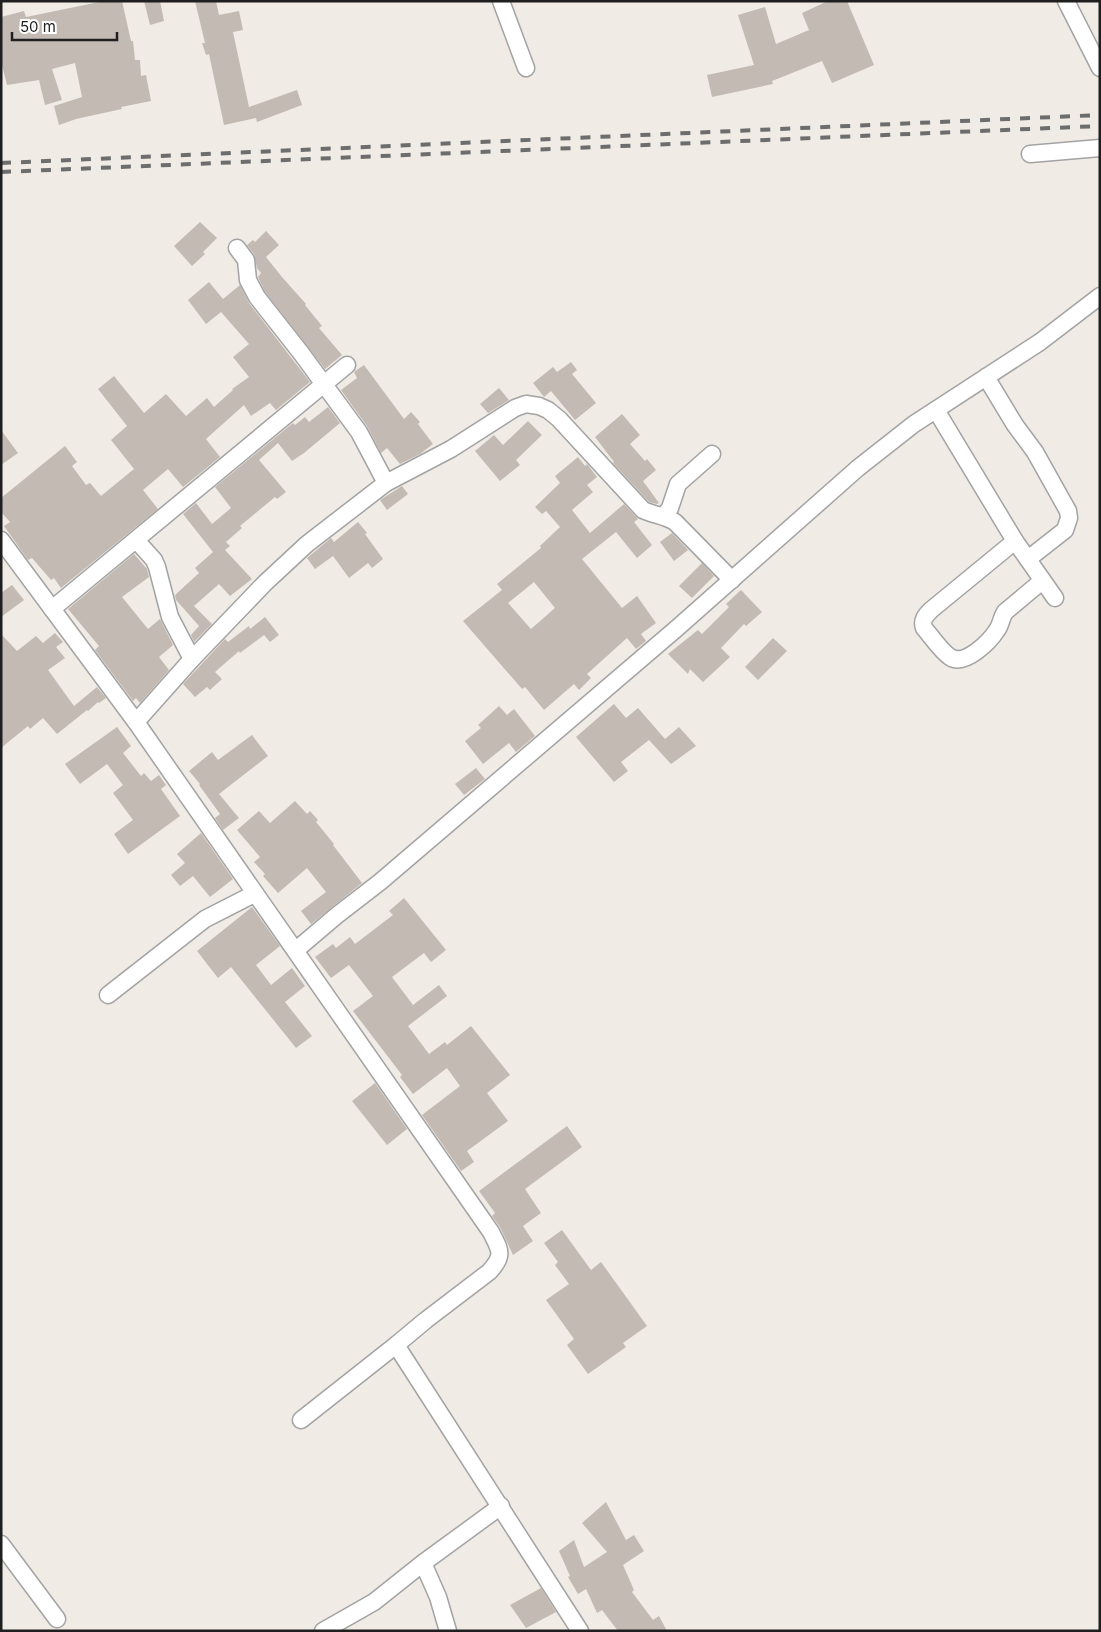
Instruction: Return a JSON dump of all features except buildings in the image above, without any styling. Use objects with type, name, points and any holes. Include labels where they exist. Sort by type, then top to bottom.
[{"type":"street","points":[[501,1],[526,68]]},
{"type":"street","points":[[1066,1],[1100,68]]},
{"type":"street","points":[[1030,154],[1100,148]]},
{"type":"street","points":[[237,248],[246,260],[248,280],[257,297],[359,432],[386,483]]},
{"type":"street","points":[[296,950],[388,876],[732,580],[858,468],[914,424],[1040,342],[1100,296]]},
{"type":"street","points":[[52,609],[347,365]]},
{"type":"street","points":[[986,377],[1011,419],[1035,452],[1068,511],[1069,518],[1065,530],[1028,559]]},
{"type":"street","points":[[136,722],[192,659],[265,583],[307,544],[386,483],[451,449],[502,415],[526,404],[548,410],[575,436],[643,510],[651,514],[664,516],[675,522],[732,580]]},
{"type":"street","points":[[936,410],[1015,541],[1054,598]]},
{"type":"street","points":[[664,516],[670,508],[678,484],[712,454]]},
{"type":"street","points":[[1,540],[136,722],[209,829],[229,854],[254,894],[296,950],[490,1232],[499,1248],[500,1257],[496,1265],[489,1272],[301,1420]]},
{"type":"street","points":[[136,540],[154,560],[170,617],[192,659]]},
{"type":"street","points":[[1015,541],[931,610],[922,624],[924,628],[950,658],[957,660],[968,658],[980,649],[998,629],[1005,612],[1042,581]]},
{"type":"street","points":[[108,995],[205,919],[254,894]]},
{"type":"street","points":[[396,1345],[580,1631]]},
{"type":"street","points":[[323,1631],[374,1602],[423,1563],[501,1506]]},
{"type":"street","points":[[1,1544],[57,1619]]},
{"type":"street","points":[[423,1563],[438,1597],[448,1631]]},
{"type":"railway","points":[[1,163],[1100,115]]},
{"type":"railway","points":[[1,172],[1100,126]]}]
